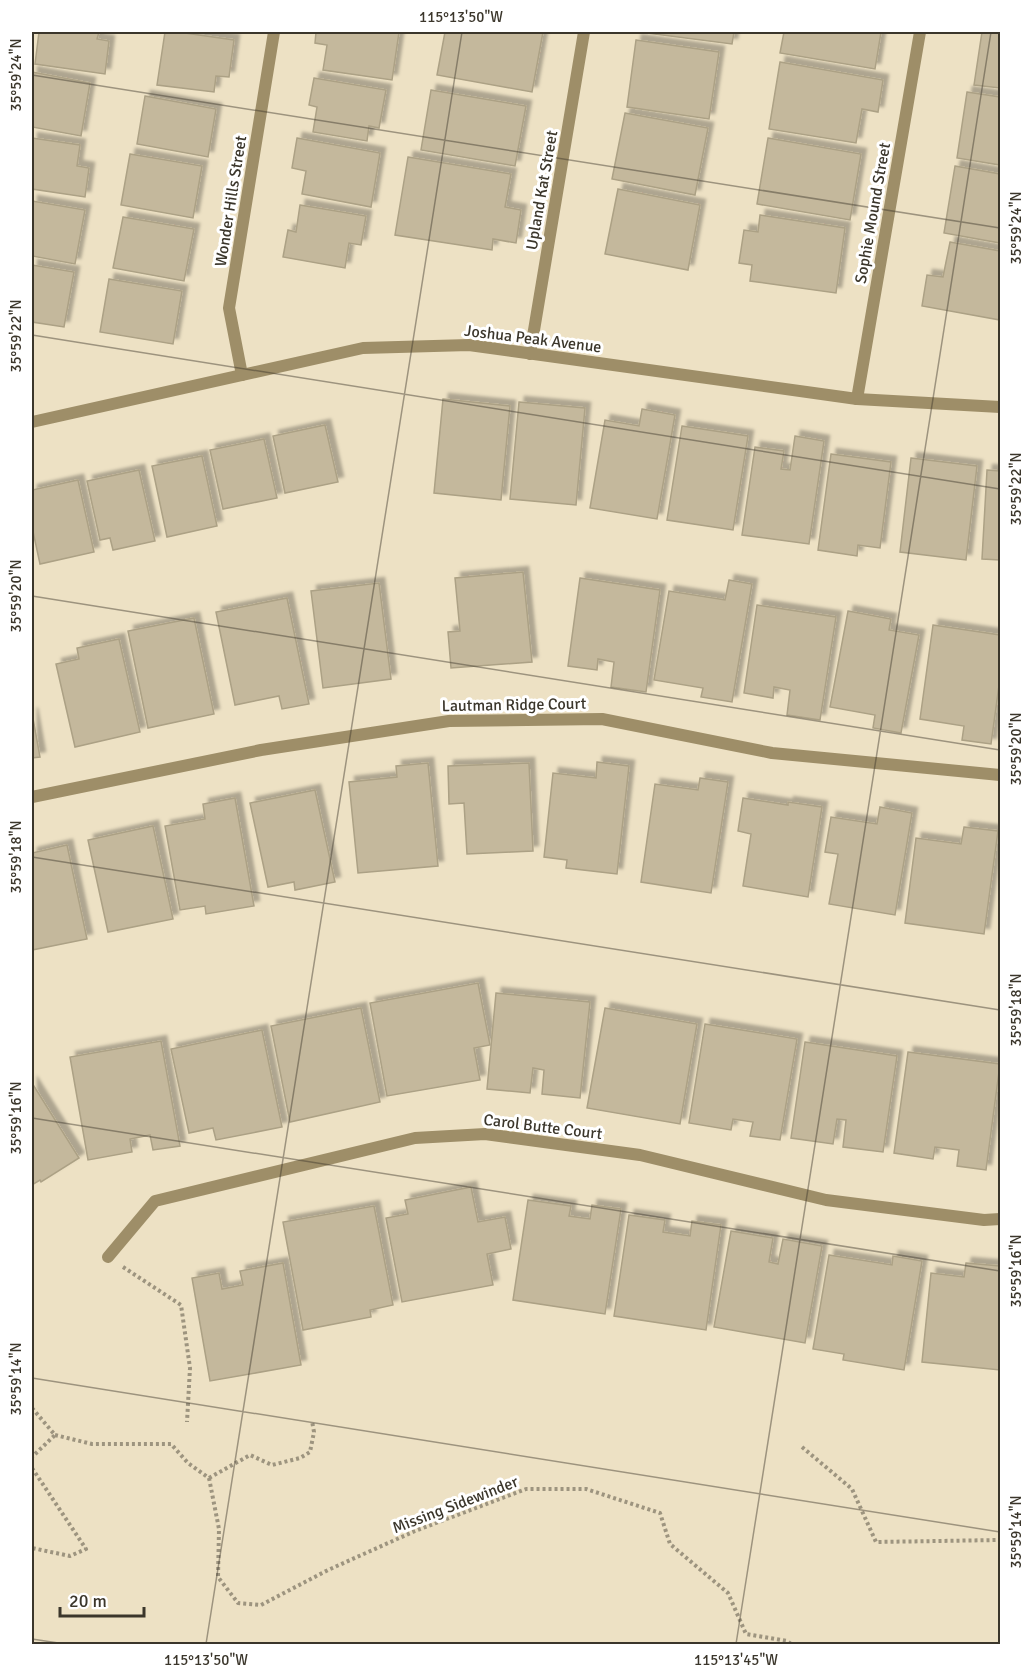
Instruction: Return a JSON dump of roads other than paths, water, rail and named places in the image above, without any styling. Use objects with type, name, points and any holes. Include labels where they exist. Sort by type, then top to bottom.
[{"type":"street","name":"Wonder Hills Street","points":[[242,375],[229,308],[274,32]]},
{"type":"street","name":"Upland Kat Street","points":[[530,354],[584,32]]},
{"type":"street","name":"Sophie Mound Street","points":[[858,399],[920,32]]},
{"type":"street","name":"Joshua Peak Avenue","points":[[32,422],[363,348],[469,345],[858,399],[1000,407]]},
{"type":"street","name":"Lautman Ridge Court","points":[[32,797],[261,750],[449,720],[602,719],[772,753],[1000,775]]},
{"type":"street","name":"Carol Butte Court","points":[[108,1257],[154,1201],[415,1138],[485,1134],[640,1155],[826,1200],[984,1220],[1000,1219]]}]
